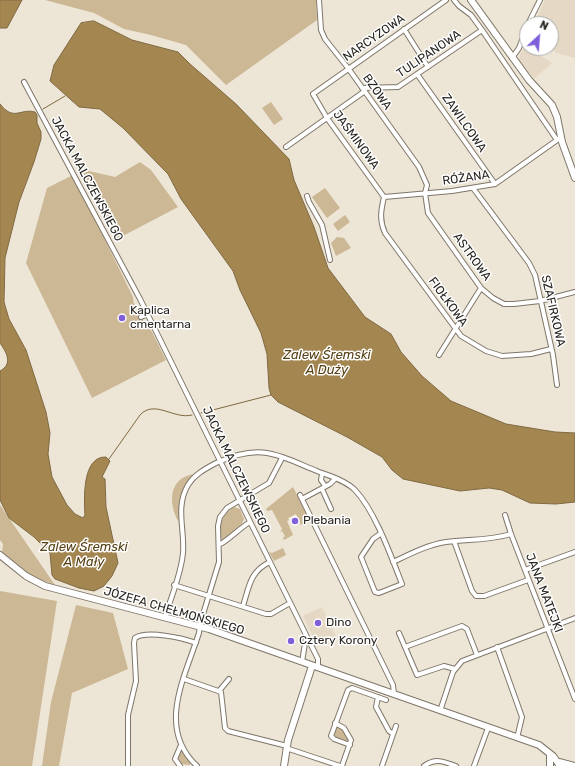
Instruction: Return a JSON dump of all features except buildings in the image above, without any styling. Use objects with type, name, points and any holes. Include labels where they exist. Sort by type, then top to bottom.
[{"type":"street","name":"BZOWA","points":[[319,0],[321,30],[324,39],[348,68],[423,174],[427,185],[425,193]]},
{"type":"street","name":"NARCYZOWA","points":[[313,94],[446,0]]},
{"type":"street","points":[[454,0],[471,15],[559,139],[575,178]]},
{"type":"street","points":[[471,0],[512,58],[529,80],[552,105],[557,117],[559,139]]},
{"type":"street","points":[[532,16],[540,0]]},
{"type":"street","points":[[404,29],[428,67]]},
{"type":"street","name":"TULIPANOWA","points":[[363,90],[398,87],[482,30]]},
{"type":"street","points":[[512,58],[519,48]]},
{"type":"street","name":"ZAWILCOWA","points":[[417,74],[495,184]]},
{"type":"street","name":"JACKA MALCZEWSKIEGO","points":[[24,82],[148,314],[318,661],[315,667]]},
{"type":"street","points":[[286,147],[363,90]]},
{"type":"street","name":"JAŚMINOWA","points":[[313,94],[327,118],[384,196]]},
{"type":"street","name":"RÓŻANA","points":[[384,196],[473,188],[495,184],[559,139]]},
{"type":"street","name":"SZAFIRKOWA","points":[[473,188],[529,263],[535,275],[557,385]]},
{"type":"street","name":"ASTROWA","points":[[425,193],[428,213],[481,288],[493,298],[504,304],[514,304],[540,301],[575,292]]},
{"type":"street","points":[[308,196],[309,202],[322,226],[330,260]]},
{"type":"street","name":"FIOŁKOWA","points":[[384,196],[381,217],[385,233],[461,336],[479,348],[502,356],[531,354],[551,349]]},
{"type":"street","points":[[439,355],[481,288]]},
{"type":"street","points":[[141,317],[148,314]]},
{"type":"street","points":[[165,618],[183,553],[181,507],[184,493],[196,475],[220,462],[251,451],[265,452],[348,484],[366,506],[380,534],[393,562],[402,584],[380,593],[374,590],[361,556],[374,539],[380,534]]},
{"type":"street","points":[[196,766],[181,745],[177,733],[175,716],[184,679],[219,562],[220,544],[218,526],[220,518],[227,508],[269,483],[282,458]]},
{"type":"street","points":[[322,474],[321,480],[331,509]]},
{"type":"street","points":[[335,479],[324,488],[301,497],[393,685],[394,694]]},
{"type":"street","name":"JANA MATEJKI","points":[[505,515],[528,580],[575,699]]},
{"type":"street","points":[[220,544],[225,543],[233,533],[250,522]]},
{"type":"street","points":[[393,562],[424,548],[454,541],[486,540],[511,534]]},
{"type":"street","points":[[454,541],[472,591],[476,596],[484,596],[528,580]]},
{"type":"street","points":[[525,570],[575,552]]},
{"type":"street","name":"JÓZEFA CHEŁMOŃSKIEGO","points":[[0,555],[26,576],[45,586],[200,627],[539,745],[550,754],[555,764],[575,766]]},
{"type":"street","points":[[243,606],[254,573],[260,567],[270,562]]},
{"type":"street","points":[[174,586],[270,614],[290,603]]},
{"type":"street","points":[[440,711],[455,669],[462,661],[575,618]]},
{"type":"street","points":[[405,647],[462,626],[466,629],[477,655]]},
{"type":"street","points":[[399,633],[414,672],[420,676],[444,666],[455,669]]},
{"type":"street","points":[[128,766],[128,715],[136,681],[135,638],[141,635],[165,636],[196,643]]},
{"type":"street","points":[[302,662],[306,636]]},
{"type":"street","points":[[496,647],[522,717],[517,738]]},
{"type":"street","points":[[284,766],[287,747],[315,667]]},
{"type":"street","points":[[184,679],[220,691]]},
{"type":"street","points":[[220,691],[230,679]]},
{"type":"street","points":[[350,745],[332,738],[335,723],[349,689],[354,689],[386,700]]},
{"type":"street","points":[[220,691],[222,696],[225,726],[228,731],[287,747],[341,766],[350,745],[351,738],[345,729],[335,723]]},
{"type":"street","points":[[378,697],[376,707],[388,730],[393,734]]},
{"type":"street","points":[[382,766],[396,726]]},
{"type":"street","points":[[474,766],[488,728]]},
{"type":"street","points":[[180,766],[175,760],[181,745]]},
{"type":"street","points":[[424,766],[436,760],[456,766]]},
{"type":"shaded area","points":[[45,0],[316,0],[317,20],[226,85],[186,45],[124,29],[94,13]]},
{"type":"shaded area","points":[[545,0],[575,0],[575,58],[559,54],[559,16],[538,16]]},
{"type":"shaded area","points":[[520,56],[541,56],[552,63],[534,79],[519,60]]},
{"type":"shaded area","points":[[271,102],[283,119],[274,125],[262,108]]},
{"type":"shaded area","points":[[140,162],[151,170],[178,207],[117,239],[83,173],[89,171],[115,177]]},
{"type":"shaded area","points":[[73,175],[133,297],[134,304],[138,312],[148,324],[166,360],[92,398],[26,263],[47,188]]},
{"type":"shaded area","points":[[325,188],[340,208],[327,218],[312,197]]},
{"type":"shaded area","points":[[345,215],[350,222],[338,231],[333,224]]},
{"type":"shaded area","points":[[337,237],[344,238],[351,248],[336,256],[331,243]]},
{"type":"shaded area","points":[[193,474],[181,496],[180,519],[178,521],[173,506],[173,492],[179,481]]},
{"type":"shaded area","points":[[293,487],[310,520],[301,525],[296,514],[288,518],[289,520],[287,521],[293,535],[284,540],[283,538],[285,536],[282,531],[280,532],[282,529],[272,510],[267,511],[266,509]]},
{"type":"shaded area","points":[[0,505],[55,585],[31,576],[2,553],[3,544],[0,540]]},
{"type":"shaded area","points":[[234,507],[240,509],[244,519],[242,524],[223,541],[220,531],[221,522],[227,513]]},
{"type":"shaded area","points":[[283,548],[286,555],[274,561],[269,552],[272,553]]},
{"type":"shaded area","points":[[0,591],[57,601],[32,766],[0,766]]},
{"type":"shaded area","points":[[76,605],[113,613],[128,669],[72,693],[59,766],[42,766],[51,702]]},
{"type":"shaded area","points":[[322,607],[336,636],[317,645],[303,616]]},
{"type":"shaded area","points":[[337,727],[342,728],[349,739],[348,741],[333,736]]},
{"type":"shaded area","points":[[180,750],[191,762],[190,765],[181,764],[178,761]]},
{"type":"water","points":[[0,0],[22,0],[7,28],[0,28]]},
{"type":"water","name":"Zalew Śremski A Duży","points":[[94,21],[132,40],[178,52],[236,104],[289,159],[294,180],[314,227],[328,268],[365,317],[391,334],[401,352],[422,376],[451,401],[506,424],[555,432],[575,433],[575,502],[556,504],[530,503],[502,490],[489,488],[460,491],[403,479],[392,470],[382,457],[347,437],[278,402],[271,395],[269,388],[267,354],[261,333],[240,290],[233,271],[181,199],[168,174],[123,128],[100,109],[79,107],[50,81],[54,65],[81,23]]},
{"type":"water","name":"Zalew Śremski A Mały","points":[[0,104],[9,112],[13,113],[30,111],[35,112],[37,115],[37,123],[41,132],[41,139],[34,162],[19,202],[5,258],[4,302],[9,319],[26,350],[46,412],[50,433],[48,454],[52,477],[67,505],[75,514],[83,518],[85,515],[84,499],[86,480],[92,463],[98,459],[106,457],[110,461],[102,477],[105,479],[106,507],[118,563],[112,576],[104,586],[94,591],[79,588],[55,579],[52,575],[50,553],[34,537],[9,518],[0,500],[0,371],[8,362],[8,358],[0,343]]},
{"type":"waterway","points":[[43,109],[65,96]]},
{"type":"waterway","points":[[201,413],[271,395]]},
{"type":"waterway","points":[[109,459],[140,415],[146,411],[158,409],[178,415],[192,415]]},
{"type":"place","name":"Kaplica cmentarna","points":[[122,318]]},
{"type":"place","name":"Plebania","points":[[295,521]]},
{"type":"place","name":"Dino","points":[[318,623]]},
{"type":"place","name":"Cztery Korony","points":[[291,641]]}]
